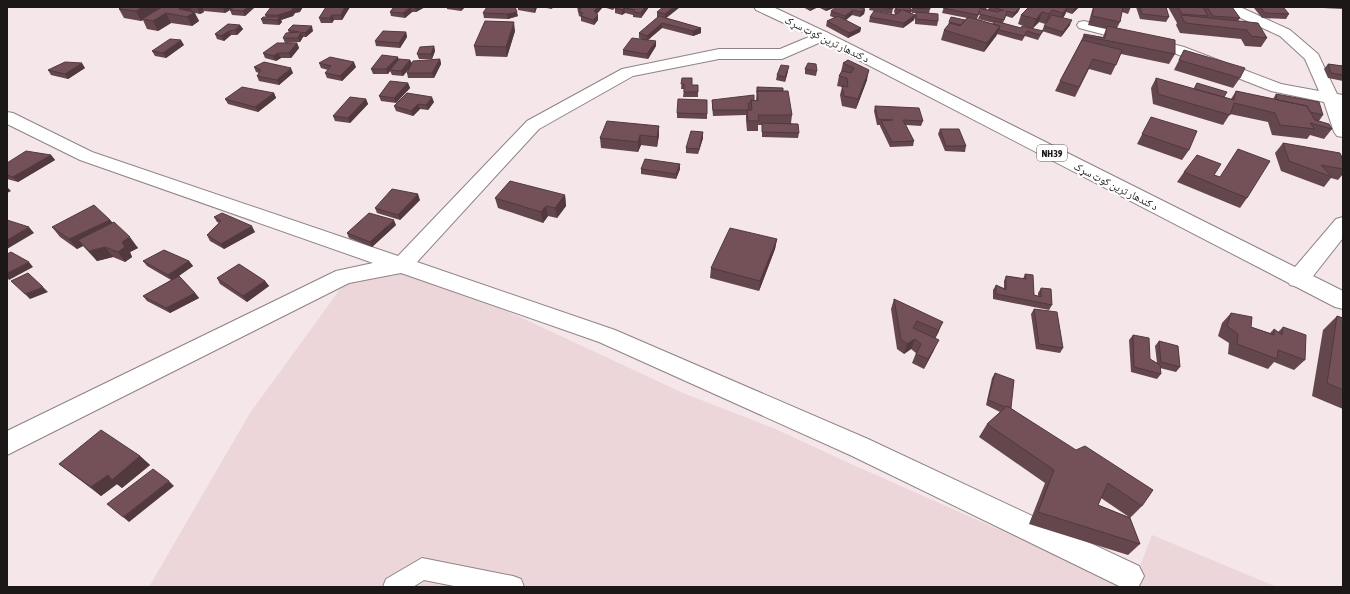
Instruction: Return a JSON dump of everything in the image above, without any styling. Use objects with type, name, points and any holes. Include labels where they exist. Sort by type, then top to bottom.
[{"type":"street","name":"د کندهار ترين کوټ سړک","points":[[760,7],[823,36],[1343,301]]},
{"type":"street","points":[[1228,7],[1285,33],[1312,57],[1337,99],[1343,132]]},
{"type":"street","points":[[1084,25],[1179,50],[1277,88],[1337,99]]},
{"type":"street","points":[[7,444],[344,276],[402,265],[533,125],[628,72],[719,54],[782,54],[823,36]]},
{"type":"street","points":[[7,117],[86,156],[607,336],[859,448],[1129,576]]},
{"type":"street","points":[[1298,279],[1343,224]]},
{"type":"lane","points":[[394,587],[422,570],[513,587]]},
{"type":"shaded area","points":[[386,273],[419,274],[496,306],[683,393],[773,428],[1128,587],[149,587],[250,413],[346,281]]},
{"type":"shaded area","points":[[1152,535],[1277,587],[1132,587]]},
{"type":"building","points":[[122,7],[143,7],[136,11],[119,9]]},
{"type":"building","points":[[162,7],[182,7],[179,9],[194,12],[187,17],[166,13],[153,21],[142,19]]},
{"type":"building","points":[[234,7],[248,7],[243,11],[230,10]]},
{"type":"building","points":[[271,7],[297,7],[293,8],[291,11],[278,15],[265,15]]},
{"type":"building","points":[[326,7],[345,7],[341,15],[332,15],[330,18],[319,18]]},
{"type":"building","points":[[394,7],[411,7],[403,13],[390,12]]},
{"type":"building","points":[[487,7],[515,7],[517,12],[507,14],[483,13]]},
{"type":"building","points":[[577,7],[598,7],[594,11],[598,15],[593,20],[581,16],[583,13],[578,11],[581,9]]},
{"type":"building","points":[[645,7],[641,13],[633,12],[635,10],[625,8],[622,10],[615,8]]},
{"type":"building","points":[[663,7],[674,7],[665,14],[657,12]]},
{"type":"building","points":[[836,7],[858,7],[865,9],[861,12],[853,10],[845,16],[831,11]]},
{"type":"building","points":[[881,7],[893,7],[893,9]]},
{"type":"building","points":[[896,7],[910,7],[912,11],[903,10],[915,15],[904,23],[870,17],[874,11],[895,15],[902,10],[897,10]]},
{"type":"building","points":[[930,7],[930,9],[913,8]]},
{"type":"building","points":[[981,7],[978,15],[943,8]]},
{"type":"building","points":[[994,7],[1020,8],[1014,13],[1007,11],[1004,20],[979,14],[982,9],[998,12],[1001,10],[1004,11]]},
{"type":"building","points":[[1029,7],[1068,7],[1063,13],[1052,10],[1049,14],[1042,12],[1036,19],[1021,15]]},
{"type":"building","points":[[1094,7],[1123,7],[1120,22],[1092,16]]},
{"type":"building","points":[[1140,7],[1166,7],[1169,17],[1142,14]]},
{"type":"building","points":[[1178,7],[1203,7],[1208,16],[1182,14]]},
{"type":"building","points":[[1207,7],[1232,7],[1240,18],[1213,16]]},
{"type":"building","points":[[1260,7],[1283,7],[1289,14],[1265,13]]},
{"type":"building","points":[[916,12],[938,14],[938,21],[916,19]]},
{"type":"building","points":[[1052,15],[1072,20],[1063,32],[1044,26]]},
{"type":"building","points":[[1181,15],[1258,23],[1267,38],[1251,36],[1247,30],[1185,23]]},
{"type":"building","points":[[659,16],[701,28],[693,31],[662,23],[647,36],[639,33]]},
{"type":"building","points":[[838,16],[861,28],[849,33],[827,21]]},
{"type":"building","points":[[263,17],[280,17],[277,20],[261,19]]},
{"type":"building","points":[[951,17],[965,20],[961,25],[949,22]]},
{"type":"building","points":[[968,17],[1000,26],[987,43],[944,30],[950,23],[960,26]]},
{"type":"building","points":[[485,21],[514,22],[506,47],[474,46]]},
{"type":"building","points":[[995,21],[1021,28],[1022,26],[1043,31],[1040,35],[1027,31],[1024,36],[999,30],[1000,26],[993,24]]},
{"type":"building","points":[[228,24],[240,25],[235,30],[229,31],[221,36],[215,34]]},
{"type":"building","points":[[293,25],[312,26],[305,33],[301,32],[298,38],[283,38],[286,33],[299,32],[288,30]]},
{"type":"building","points":[[1107,26],[1175,40],[1175,54],[1084,36],[1084,34],[1105,38]]},
{"type":"building","points":[[383,31],[406,32],[399,43],[375,41]]},
{"type":"building","points":[[632,38],[656,41],[647,54],[623,50]]},
{"type":"building","points":[[170,39],[181,40],[163,53],[152,51]]},
{"type":"building","points":[[1082,40],[1122,50],[1116,65],[1093,59],[1079,87],[1060,81]]},
{"type":"building","points":[[277,43],[297,43],[289,53],[278,53],[273,56],[263,53]]},
{"type":"building","points":[[434,46],[431,54],[417,54],[420,47]]},
{"type":"building","points":[[1184,50],[1245,68],[1240,78],[1179,60]]},
{"type":"building","points":[[382,55],[398,57],[386,69],[371,69]]},
{"type":"building","points":[[330,57],[354,62],[340,76],[325,73],[331,66],[319,63]]},
{"type":"building","points":[[399,59],[410,60],[401,71],[390,70]]},
{"type":"building","points":[[440,59],[432,73],[407,73],[413,61]]},
{"type":"building","points":[[848,60],[869,70],[858,99],[844,96],[842,86],[848,87],[847,78],[839,76],[842,71],[851,73],[854,68],[843,63]]},
{"type":"building","points":[[65,62],[82,63],[65,74],[48,70]]},
{"type":"building","points":[[264,62],[291,68],[277,80],[257,76],[261,70],[254,67]]},
{"type":"building","points":[[808,63],[816,64],[817,71],[805,69]]},
{"type":"building","points":[[1328,64],[1343,66],[1343,75],[1331,73]]},
{"type":"building","points":[[781,65],[789,66],[785,77],[777,75]]},
{"type":"building","points":[[682,78],[692,78],[692,85],[698,85],[698,92],[684,92],[684,84],[681,84]]},
{"type":"building","points":[[1156,78],[1234,100],[1236,91],[1307,106],[1315,120],[1329,124],[1332,129],[1310,123],[1315,129],[1280,125],[1275,113],[1234,103],[1230,115],[1158,94]]},
{"type":"building","points":[[390,81],[408,83],[394,98],[379,96]]},
{"type":"building","points":[[1197,83],[1227,92],[1224,97],[1194,89]]},
{"type":"building","points":[[242,87],[274,93],[255,107],[225,99]]},
{"type":"building","points":[[757,87],[783,88],[783,91],[757,91]]},
{"type":"building","points":[[757,91],[788,91],[792,115],[758,115],[759,121],[748,121],[747,110],[752,110],[751,100],[758,101]]},
{"type":"building","points":[[407,93],[432,97],[426,105],[418,104],[411,111],[394,106]]},
{"type":"building","points":[[1276,94],[1319,102],[1323,115],[1310,112],[1307,106],[1277,100]]},
{"type":"building","points":[[754,95],[754,101],[751,100],[751,103],[748,103],[749,110],[713,110],[712,100]]},
{"type":"building","points":[[350,97],[366,99],[348,118],[333,116]]},
{"type":"building","points":[[678,99],[707,100],[707,114],[677,113]]},
{"type":"building","points":[[875,106],[919,108],[923,121],[903,120],[914,141],[892,142],[881,121],[893,120],[878,119]]},
{"type":"building","points":[[1151,117],[1197,131],[1189,150],[1142,134]]},
{"type":"building","points":[[607,121],[659,126],[657,137],[640,135],[638,142],[600,138]]},
{"type":"building","points":[[762,123],[798,124],[799,133],[762,132]]},
{"type":"building","points":[[940,129],[959,129],[966,146],[946,146]]},
{"type":"building","points":[[691,131],[703,132],[699,149],[686,148]]},
{"type":"building","points":[[1283,143],[1340,153],[1343,160],[1343,169],[1321,165],[1332,177],[1289,161]]},
{"type":"building","points":[[1238,149],[1270,161],[1247,198],[1184,172],[1197,155],[1221,164],[1214,175],[1220,177]]},
{"type":"building","points":[[26,151],[51,155],[13,177],[7,175],[7,163]]},
{"type":"building","points":[[645,159],[680,164],[676,174],[641,169]]},
{"type":"building","points":[[510,181],[565,195],[555,208],[546,206],[541,212],[495,198]]},
{"type":"building","points":[[392,189],[418,194],[398,215],[375,208]]},
{"type":"building","points":[[94,205],[110,220],[69,239],[52,227]]},
{"type":"building","points":[[222,213],[252,226],[221,244],[207,235],[221,221],[214,217]]},
{"type":"building","points":[[369,213],[394,220],[370,242],[347,233]]},
{"type":"building","points":[[7,220],[29,227],[7,240]]},
{"type":"building","points":[[114,222],[130,237],[122,242],[125,247],[118,252],[105,247],[89,251],[78,240]]},
{"type":"building","points":[[730,228],[777,239],[760,281],[711,268]]},
{"type":"building","points":[[164,250],[189,261],[168,275],[143,261]]},
{"type":"building","points":[[11,252],[29,262],[7,273],[7,254]]},
{"type":"building","points":[[239,264],[265,281],[243,296],[217,278]]},
{"type":"building","points":[[28,273],[43,287],[25,294],[11,281]]},
{"type":"building","points":[[1025,274],[1033,275],[1034,295],[1041,297],[1041,288],[1051,289],[1052,305],[996,294],[996,285],[1006,290],[1006,276],[1026,279]]},
{"type":"building","points":[[179,276],[195,293],[166,308],[143,296]]},
{"type":"building","points":[[894,299],[943,322],[938,330],[917,321],[913,328],[939,340],[928,359],[916,354],[921,344],[915,339],[907,344],[901,339]]},
{"type":"building","points":[[1034,309],[1057,312],[1063,348],[1039,344]]},
{"type":"building","points":[[1231,313],[1252,317],[1251,327],[1274,335],[1274,329],[1282,335],[1283,327],[1306,335],[1305,360],[1278,350],[1277,359],[1237,344],[1238,334],[1227,326]]},
{"type":"building","points":[[1337,316],[1343,318],[1343,390],[1327,383]]},
{"type":"building","points":[[1133,335],[1149,338],[1150,359],[1160,365],[1161,374],[1134,367]]},
{"type":"building","points":[[1159,341],[1178,346],[1180,367],[1161,362]]},
{"type":"building","points":[[995,373],[1014,380],[1011,408],[988,400]]},
{"type":"building","points":[[1007,406],[1076,450],[1085,446],[1153,490],[1142,506],[1108,483],[1098,505],[1130,518],[1140,544],[1038,512],[1054,470],[987,424]]},
{"type":"building","points":[[101,430],[140,456],[112,480],[108,475],[91,487],[59,464]]},
{"type":"building","points":[[153,469],[169,481],[123,517],[107,504]]}]
